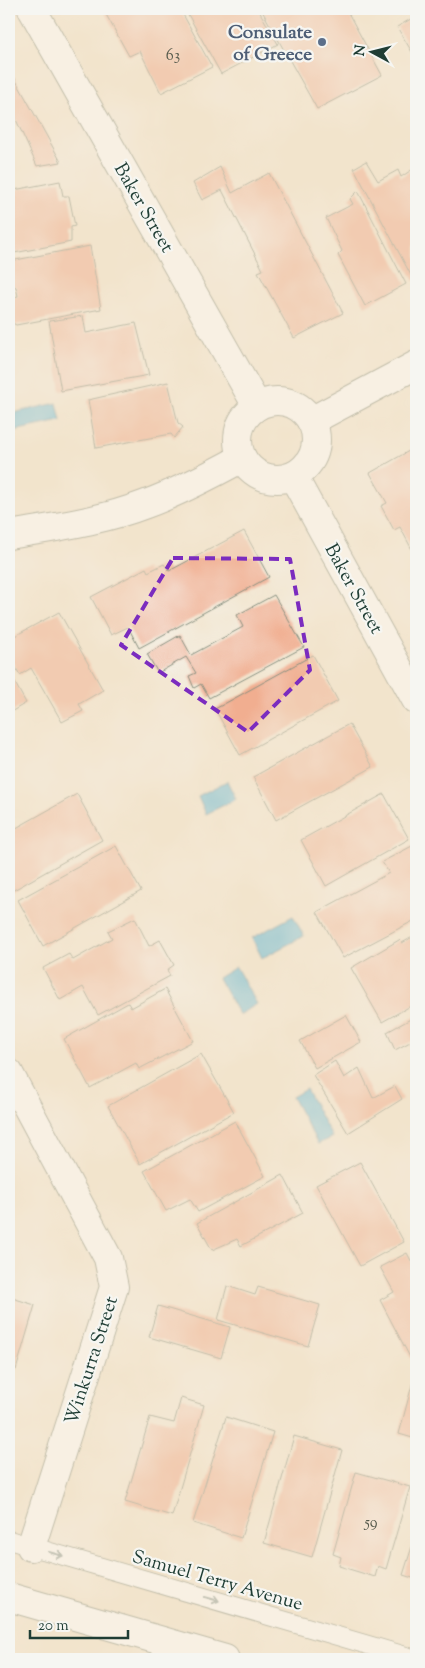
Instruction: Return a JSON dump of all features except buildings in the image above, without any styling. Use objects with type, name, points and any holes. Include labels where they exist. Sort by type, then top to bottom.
[{"type":"main road","name":"Baker Street","points":[[32,9],[257,406]]},
{"type":"main road","points":[[311,421],[416,365]]},
{"type":"main road","points":[[281,401],[294,404],[304,411],[311,421],[316,433],[316,446],[312,458],[304,468],[293,476],[282,479],[270,479],[259,475],[249,468],[242,458],[238,447],[238,435],[248,414],[257,406],[281,401]]},
{"type":"main road","points":[[9,535],[88,522],[145,505],[242,458]]},
{"type":"main road","name":"Baker Street","points":[[293,476],[416,700]]},
{"type":"main road","name":"Winkurra Street","points":[[9,1073],[108,1258],[114,1287],[20,1543]]},
{"type":"main road","points":[[9,1593],[42,1606]]},
{"type":"main road","points":[[9,1597],[225,1659]]},
{"type":"lane","name":"Samuel Terry Avenue","points":[[20,1543],[416,1659]]},
{"type":"highlighted area","points":[[173,558],[290,559],[310,670],[248,732],[121,645]]},
{"type":"water","points":[[57,403],[61,421],[13,431],[9,414]]},
{"type":"water","points":[[227,781],[236,799],[206,814],[198,796]]},
{"type":"water","points":[[293,916],[304,936],[262,958],[252,938]]},
{"type":"water","points":[[236,967],[257,1004],[239,1015],[218,978]]},
{"type":"water","points":[[306,1089],[332,1137],[318,1144],[292,1097]]},
{"type":"place","name":"Consulate of Greece","points":[[322,42]]}]
